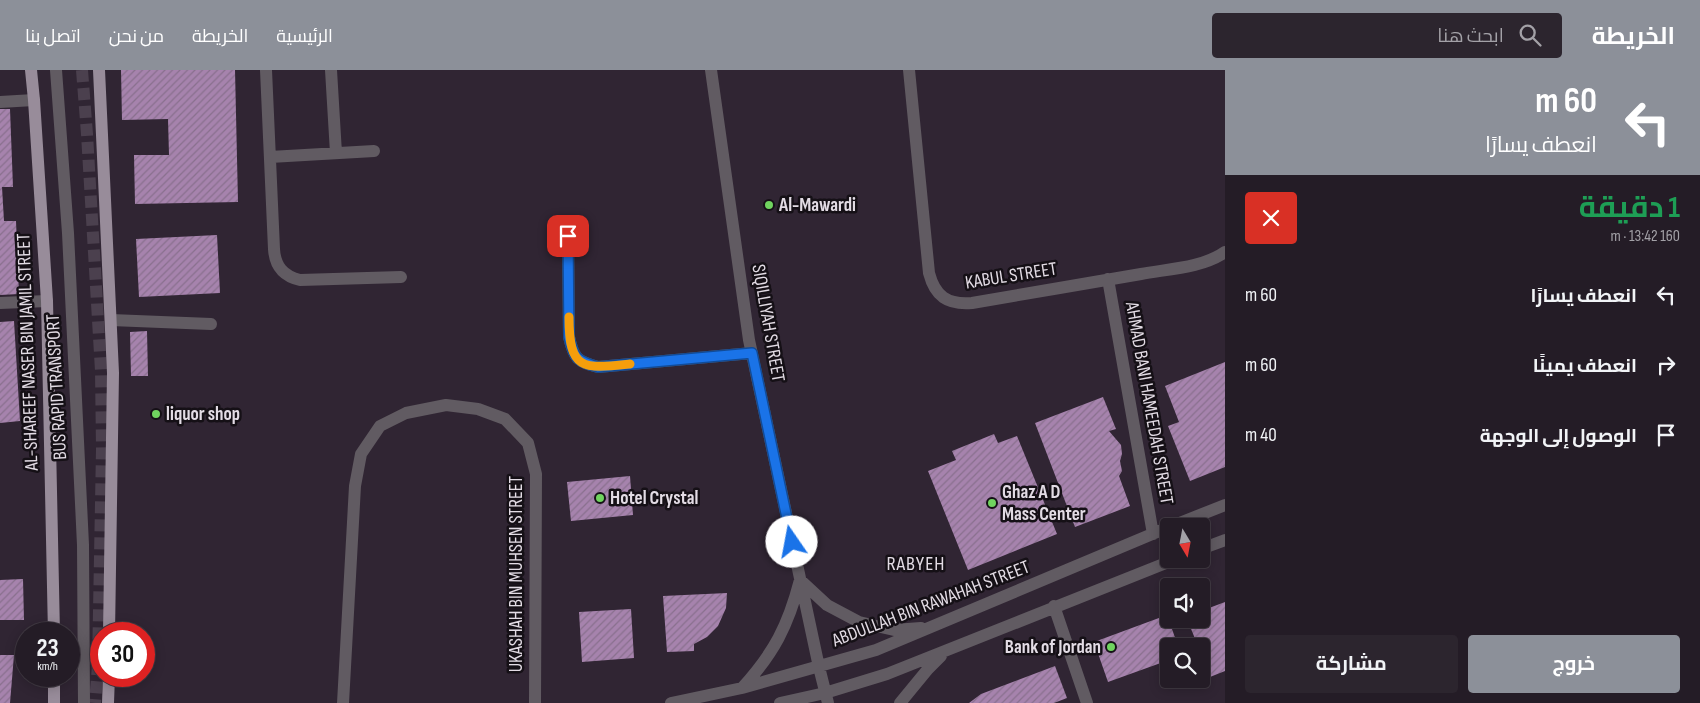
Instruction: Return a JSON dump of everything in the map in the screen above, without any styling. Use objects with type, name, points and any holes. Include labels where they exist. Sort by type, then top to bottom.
[{"type":"main road","name":"AL-SHAREEF NASER BIN JAMIL STREET","points":[[31,70],[47,301],[54,622]]},
{"type":"main road","points":[[99,70],[113,373],[109,622]]},
{"type":"main road","points":[[54,687],[54,703]]},
{"type":"main road","points":[[108,703],[109,687]]},
{"type":"street","name":"BUS RAPID TRANSPORT","points":[[56,70],[68,233],[83,545],[84,703]]},
{"type":"street","points":[[266,70],[275,258],[278,266],[291,278],[309,281],[401,277]]},
{"type":"street","points":[[331,70],[336,153]]},
{"type":"street","name":"SIQILLIYAH STREET","points":[[711,70],[752,353],[827,698]]},
{"type":"street","name":"KABUL STREET","points":[[909,70],[929,273],[932,284],[939,294],[948,301],[960,304],[972,303],[1108,280],[1202,263],[1217,258],[1225,252]]},
{"type":"street","points":[[0,102],[34,100]]},
{"type":"street","points":[[270,157],[374,151]]},
{"type":"street","points":[[568,236],[569,337],[573,353],[580,362],[598,367],[752,353]]},
{"type":"street","name":"AHMAD BANI HAMEEDAH STREET","points":[[1108,280],[1154,534]]},
{"type":"street","points":[[0,303],[47,301]]},
{"type":"street","points":[[111,320],[211,324]]},
{"type":"street","name":"UKASHAH BIN MUHSEN STREET","points":[[343,703],[355,486],[361,454],[380,426],[406,413],[446,405],[478,409],[505,419],[528,443],[536,474],[535,703]]},
{"type":"street","name":"ABDULLAH BIN RAWAHAH STREET","points":[[1192,518],[1225,505]]},
{"type":"street","name":"ABDULLAH BIN RAWAHAH STREET","points":[[671,703],[742,688],[876,650],[1160,531]]},
{"type":"street","points":[[1210,546],[1225,540]]},
{"type":"street","points":[[780,703],[827,698],[1160,565]]},
{"type":"street","points":[[800,580],[827,605],[859,622],[894,630],[931,628]]},
{"type":"street","name":"SIQILLIYAH STREET","points":[[742,688],[772,651],[785,628],[794,605],[800,580]]},
{"type":"street","points":[[1054,606],[1087,703]]},
{"type":"street","points":[[900,703],[946,651]]},
{"type":"building","points":[[121,70],[235,70],[238,202],[135,204],[134,155],[169,155],[168,119],[122,120]]},
{"type":"building","points":[[0,109],[10,109],[13,187],[2,187],[4,221],[16,221],[19,294],[0,295]]},
{"type":"building","points":[[217,235],[220,293],[139,297],[136,239]]},
{"type":"building","points":[[14,321],[20,421],[0,423],[0,322]]},
{"type":"building","points":[[147,331],[148,376],[131,376],[130,332]]},
{"type":"building","points":[[1225,362],[1225,467],[1190,481],[1168,426],[1179,422],[1165,386]]},
{"type":"building","points":[[1103,397],[1116,429],[1109,431],[1121,445],[1122,454],[1120,461],[1122,471],[1119,476],[1130,506],[1075,527],[1035,423]]},
{"type":"building","name":"Ghaz A D Mass Center","points":[[994,434],[998,443],[1017,436],[1057,534],[968,570],[928,471],[956,460],[952,451]]},
{"type":"building","name":"Hotel Crystal","points":[[630,476],[633,515],[571,521],[567,482]]},
{"type":"building","points":[[23,579],[24,620],[0,620],[0,580]]},
{"type":"building","points":[[727,593],[726,608],[718,626],[707,637],[694,644],[694,651],[667,652],[663,596]]},
{"type":"building","points":[[1225,602],[1225,671],[1210,677],[1210,638],[1195,638],[1191,628],[1210,628],[1210,608]]},
{"type":"building","points":[[631,609],[634,658],[582,662],[579,612]]},
{"type":"building","points":[[1160,618],[1160,628],[1172,628],[1175,638],[1160,638],[1160,663],[1108,682],[1094,642]]},
{"type":"building","points":[[0,655],[14,655],[10,703],[0,703]]},
{"type":"building","points":[[1055,666],[1067,698],[1054,703],[969,703],[981,694]]},
{"type":"tunnel","points":[[82,70],[101,371],[102,449],[98,665],[95,703]]},
{"type":"slow traffic","points":[[569,317],[569,337],[573,353],[580,362],[598,367],[630,364]]},
{"type":"place","name":"Al-Mawardi","points":[[769,205]]},
{"type":"place","name":"liquor shop","points":[[156,414]]},
{"type":"place","name":"Hotel Crystal","points":[[600,498]]},
{"type":"place","name":"Ghaz A D Mass Center","points":[[992,503]]},
{"type":"place","name":"Bank of Jordan","points":[[1111,647]]},
{"type":"district","name":"RABYEH","points":[[916,564]]},
{"type":"route","points":[[568,236],[569,337],[573,353],[580,362],[598,367],[752,353],[792,542]]}]
